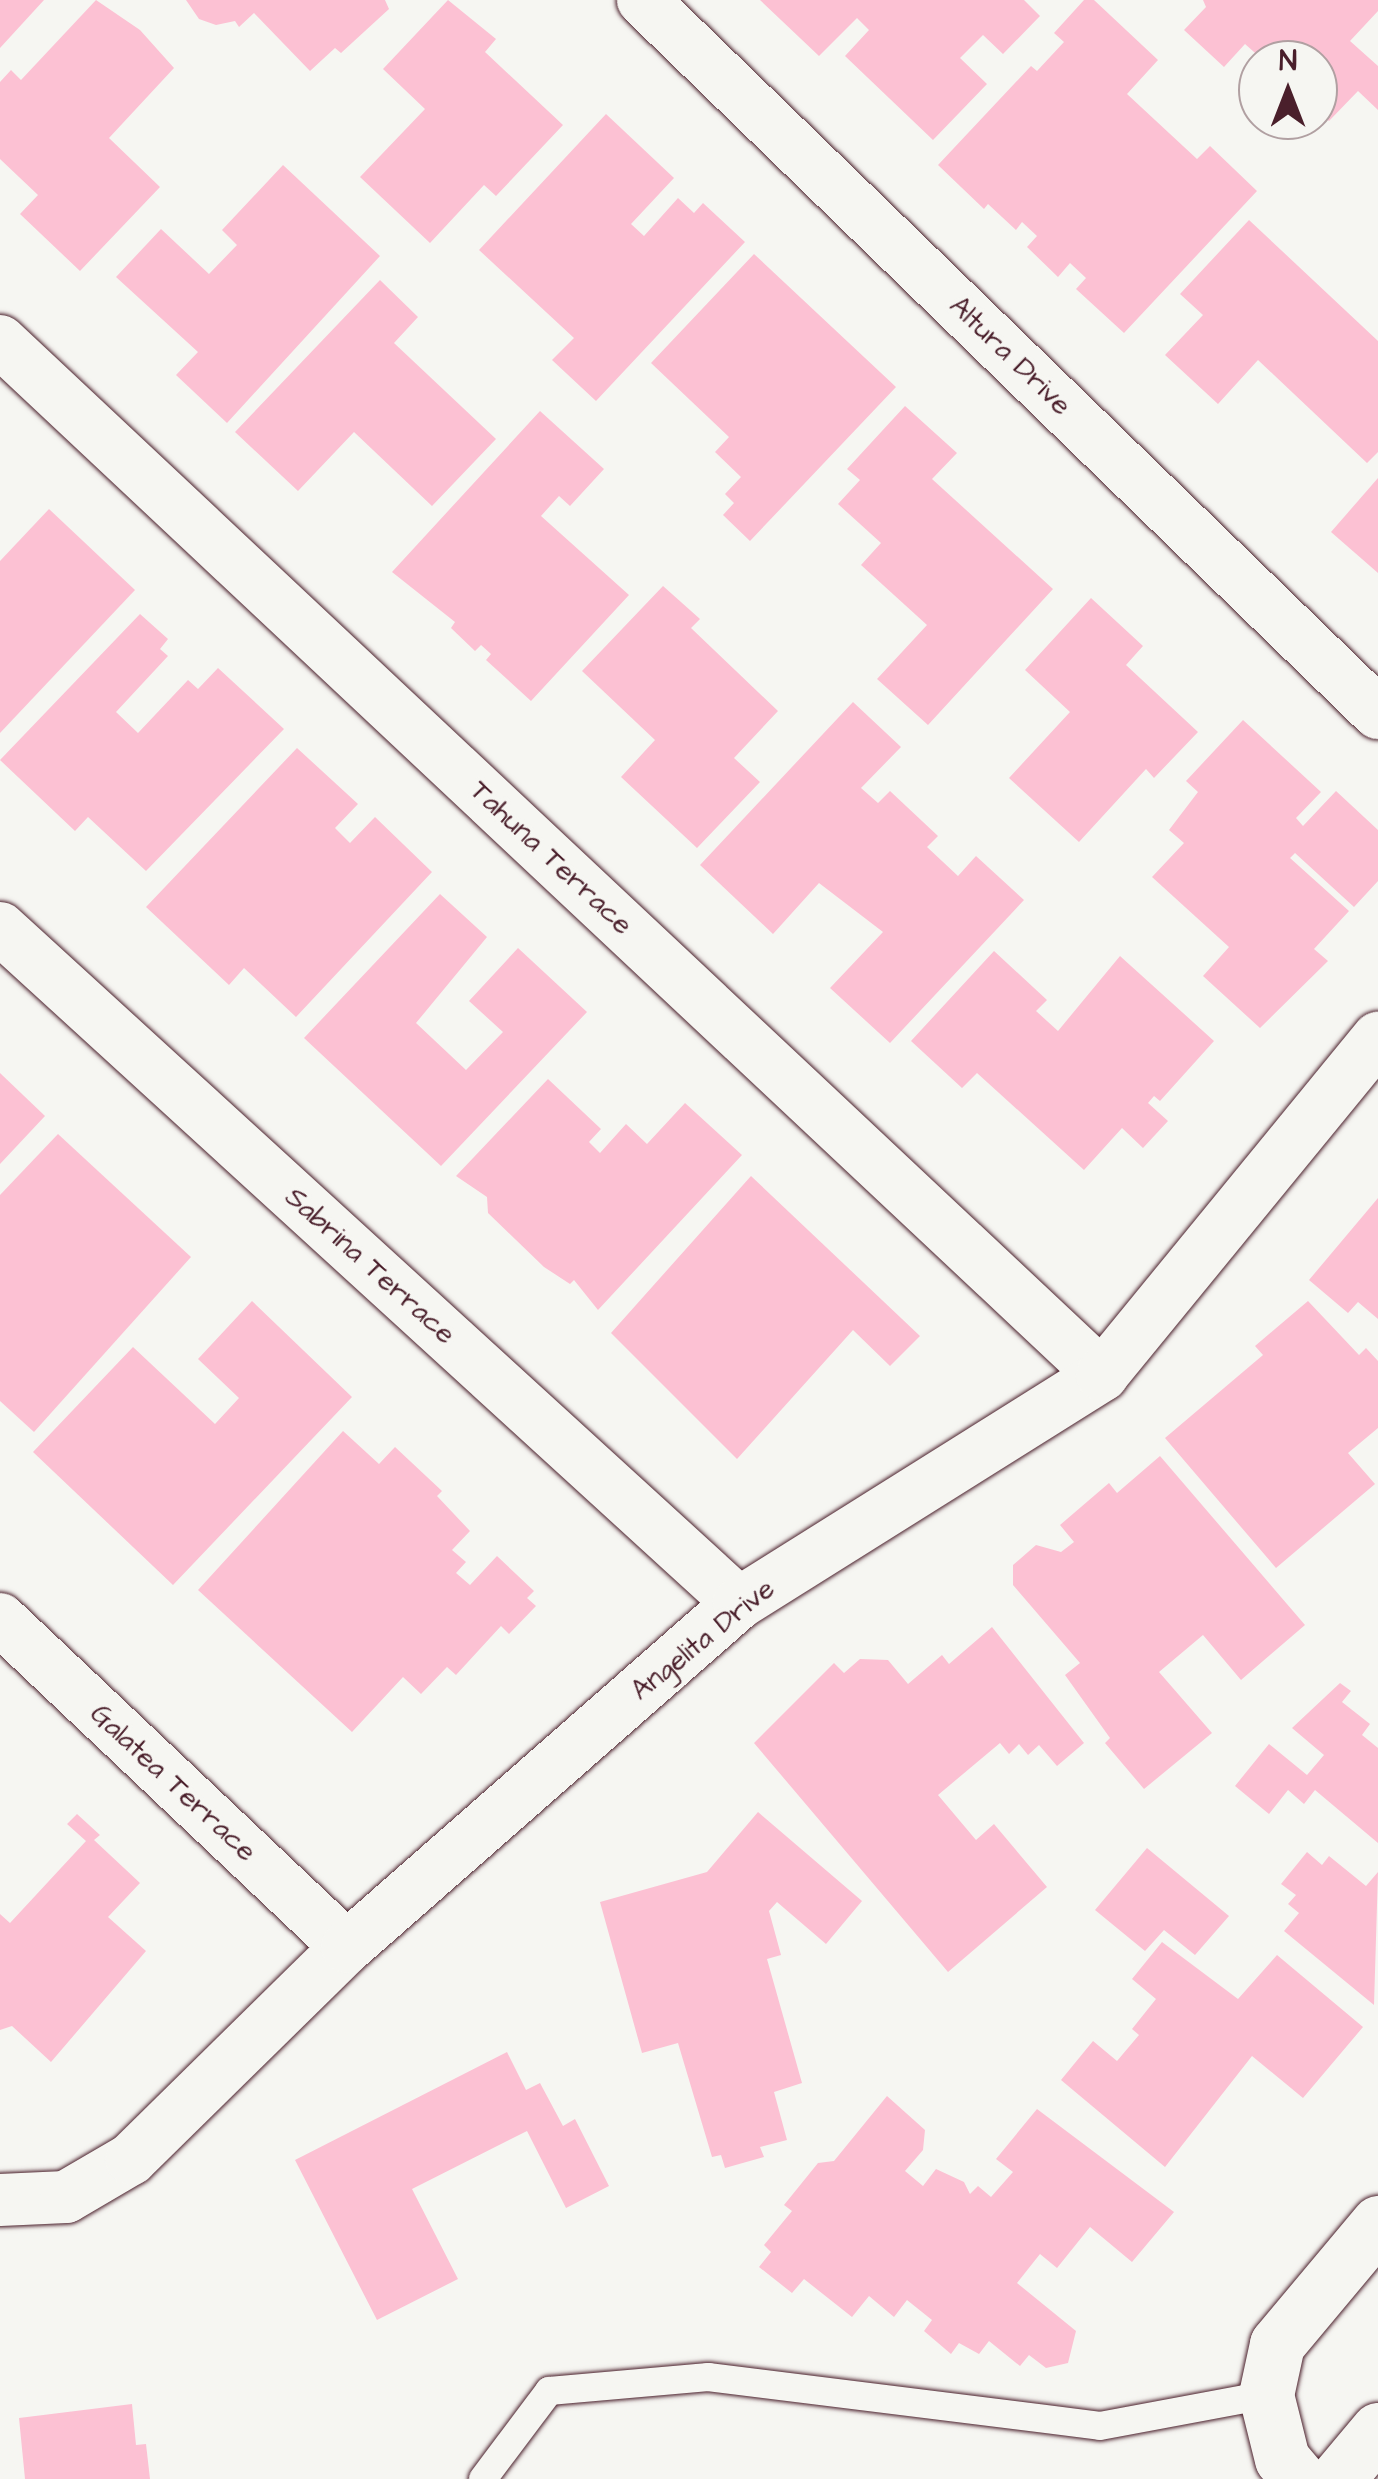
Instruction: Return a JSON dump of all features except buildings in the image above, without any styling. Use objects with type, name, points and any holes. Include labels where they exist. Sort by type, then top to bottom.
[{"type":"street","name":"Altura Drive","points":[[643,0],[1378,713]]},
{"type":"street","name":"Tahuna Terrace","points":[[0,341],[1102,1375]]},
{"type":"street","name":"Sabrina Terrace","points":[[0,928],[739,1603]]},
{"type":"street","name":"Angelita Drive","points":[[0,2200],[66,2197],[130,2159],[346,1947],[739,1603],[1102,1375],[1378,1038]]},
{"type":"street","name":"Galatea Terrace","points":[[0,1619],[346,1947]]},
{"type":"street","points":[[1299,2479],[1282,2459],[1266,2395],[1278,2344],[1378,2223]]},
{"type":"street","points":[[1336,2479],[1378,2430]]},
{"type":"lane","points":[[482,2479],[549,2391],[708,2377],[1100,2426],[1266,2395]]}]
